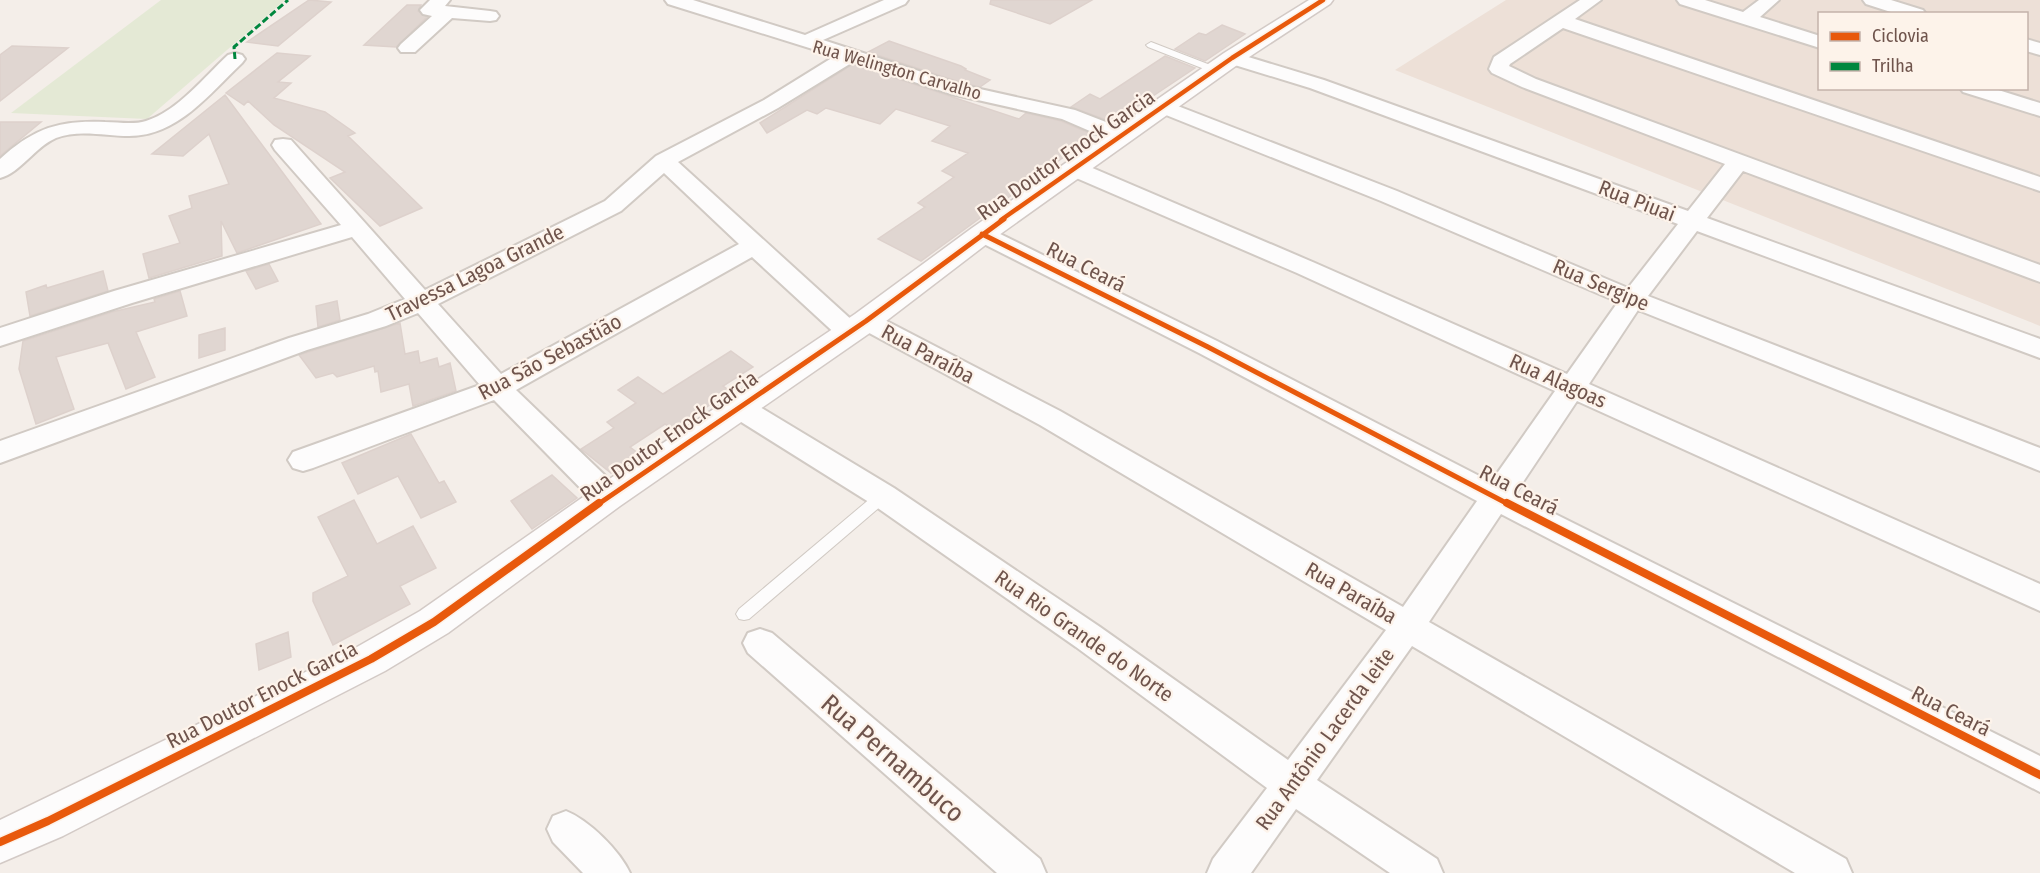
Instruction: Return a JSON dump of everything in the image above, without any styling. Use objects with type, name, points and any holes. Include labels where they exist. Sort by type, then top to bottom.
[{"type":"street","name":"Rua Welington Carvalho","points":[[674,0],[958,90],[1068,114],[1121,136]]},
{"type":"street","name":"Rua Doutor Enock Garcia","points":[[0,842],[371,659],[434,622],[608,497],[857,326],[1121,136],[1224,64],[1323,0]]},
{"type":"street","points":[[1592,0],[1501,61],[1499,69],[1529,83],[2040,274]]},
{"type":"street","points":[[1686,0],[1818,41]]},
{"type":"street","points":[[1746,19],[1770,0]]},
{"type":"street","points":[[1872,0],[1911,12]]},
{"type":"street","points":[[804,42],[891,1]]},
{"type":"street","points":[[408,48],[444,6],[490,16]]},
{"type":"street","points":[[1562,21],[2040,184]]},
{"type":"street","name":"Travessa Lagoa Grande","points":[[0,452],[276,352],[377,320],[422,302],[613,206],[664,161],[771,104],[851,55]]},
{"type":"street","points":[[0,171],[40,137],[63,128],[132,129],[154,126],[176,112],[235,59]]},
{"type":"street","name":"Rua Piuai","points":[[1224,64],[1317,84],[2040,349]]},
{"type":"street","points":[[1976,90],[2040,110]]},
{"type":"street","name":"Rua Sergipe","points":[[1163,108],[1389,196],[1633,299],[2040,460]]},
{"type":"street","points":[[283,146],[498,388],[608,497]]},
{"type":"street","name":"Rua Paraíba","points":[[664,161],[753,246],[857,326],[1050,418],[1833,873]]},
{"type":"street","name":"Rua Antônio Lacerda leite","points":[[1227,873],[1408,626],[1633,299],[1739,161]]},
{"type":"street","name":"Rua Alagoas","points":[[1075,169],[1306,268],[2040,598]]},
{"type":"street","points":[[0,337],[123,297],[358,228]]},
{"type":"street","name":"Rua Ceará","points":[[982,234],[1208,347],[1495,497],[2040,775]]},
{"type":"street","name":"Rua São Sebastião","points":[[303,460],[498,388],[753,246]]},
{"type":"street","name":"Rua Rio Grande do Norte","points":[[740,408],[883,496],[1088,637],[1293,785],[1423,873]]},
{"type":"street","name":"Rua Pernambuco","points":[[752,629],[1026,873]]},
{"type":"street","points":[[566,829],[610,873]]},
{"type":"lane","points":[[1151,45],[1224,64]]},
{"type":"lane","points":[[752,629],[883,496]]},
{"type":"shaded area","points":[[1506,0],[2040,0],[2040,326],[1395,70]]},
{"type":"green space","points":[[161,0],[285,0],[147,119],[11,113]]},
{"type":"building","points":[[309,0],[331,2],[278,46],[247,42]]},
{"type":"building","points":[[991,0],[1092,0],[1050,24],[990,4]]},
{"type":"building","points":[[407,5],[421,5],[418,11],[427,17],[396,47],[364,45]]},
{"type":"building","points":[[1222,25],[1245,34],[1205,61],[1175,49],[1199,33],[1206,35]]},
{"type":"building","points":[[889,41],[961,66],[965,70],[990,80],[980,87],[868,52]]},
{"type":"building","points":[[12,46],[68,48],[0,101],[0,55]]},
{"type":"building","points":[[277,53],[310,56],[278,82],[291,83],[274,98],[325,112],[355,133],[348,136],[422,208],[380,226],[330,178],[345,172],[274,125],[248,101],[244,105],[226,93]]},
{"type":"building","points":[[1165,56],[1195,68],[1112,122],[1071,107],[1090,94],[1100,99]]},
{"type":"building","points":[[853,64],[1019,119],[1026,113],[1061,121],[1094,135],[921,261],[878,239],[925,207],[918,203],[954,177],[942,171],[968,153],[932,141],[950,126],[896,109],[880,124],[826,108],[817,114],[807,110],[767,133],[760,123]]},
{"type":"building","points":[[225,95],[321,224],[237,253],[221,221],[222,256],[149,278],[143,254],[180,243],[169,216],[192,208],[189,196],[229,184],[209,134],[183,156],[152,154]]},
{"type":"building","points":[[0,122],[41,122],[0,156]]},
{"type":"building","points":[[269,264],[278,281],[256,289],[246,271]]},
{"type":"building","points":[[103,271],[108,291],[30,316],[26,292]]},
{"type":"building","points":[[180,291],[187,316],[136,332],[155,377],[126,389],[108,343],[56,357],[74,409],[36,424],[19,369],[23,341],[112,312],[155,302],[154,299]]},
{"type":"building","points":[[337,301],[340,320],[318,327],[316,306]]},
{"type":"building","points":[[400,323],[405,354],[418,351],[420,363],[437,358],[439,367],[450,363],[456,391],[413,406],[409,384],[381,392],[378,371],[375,372],[374,366],[337,377],[333,373],[316,378],[299,355]]},
{"type":"building","points":[[225,328],[225,350],[199,358],[199,335]]},
{"type":"building","points":[[731,351],[753,367],[723,386],[730,391],[673,430],[665,424],[630,447],[639,454],[611,473],[581,449],[614,428],[607,422],[636,403],[618,390],[638,377],[663,394]]},
{"type":"building","points":[[411,434],[439,483],[444,481],[456,502],[421,518],[398,476],[358,494],[342,463]]},
{"type":"building","points":[[552,475],[577,498],[532,529],[511,501]]},
{"type":"building","points":[[354,500],[377,544],[413,526],[436,568],[400,586],[410,604],[333,645],[313,601],[313,593],[348,576],[318,517]]},
{"type":"building","points":[[288,632],[291,657],[259,670],[256,644]]},
{"type":"marked path","points":[[235,59],[234,47],[288,0]]},
{"type":"cycle path","points":[[0,842],[48,821],[371,659],[434,622],[608,497],[866,321],[982,234],[1232,58],[1323,0]]},
{"type":"cycle path","points":[[982,234],[1208,347],[1495,497],[2040,775]]}]
